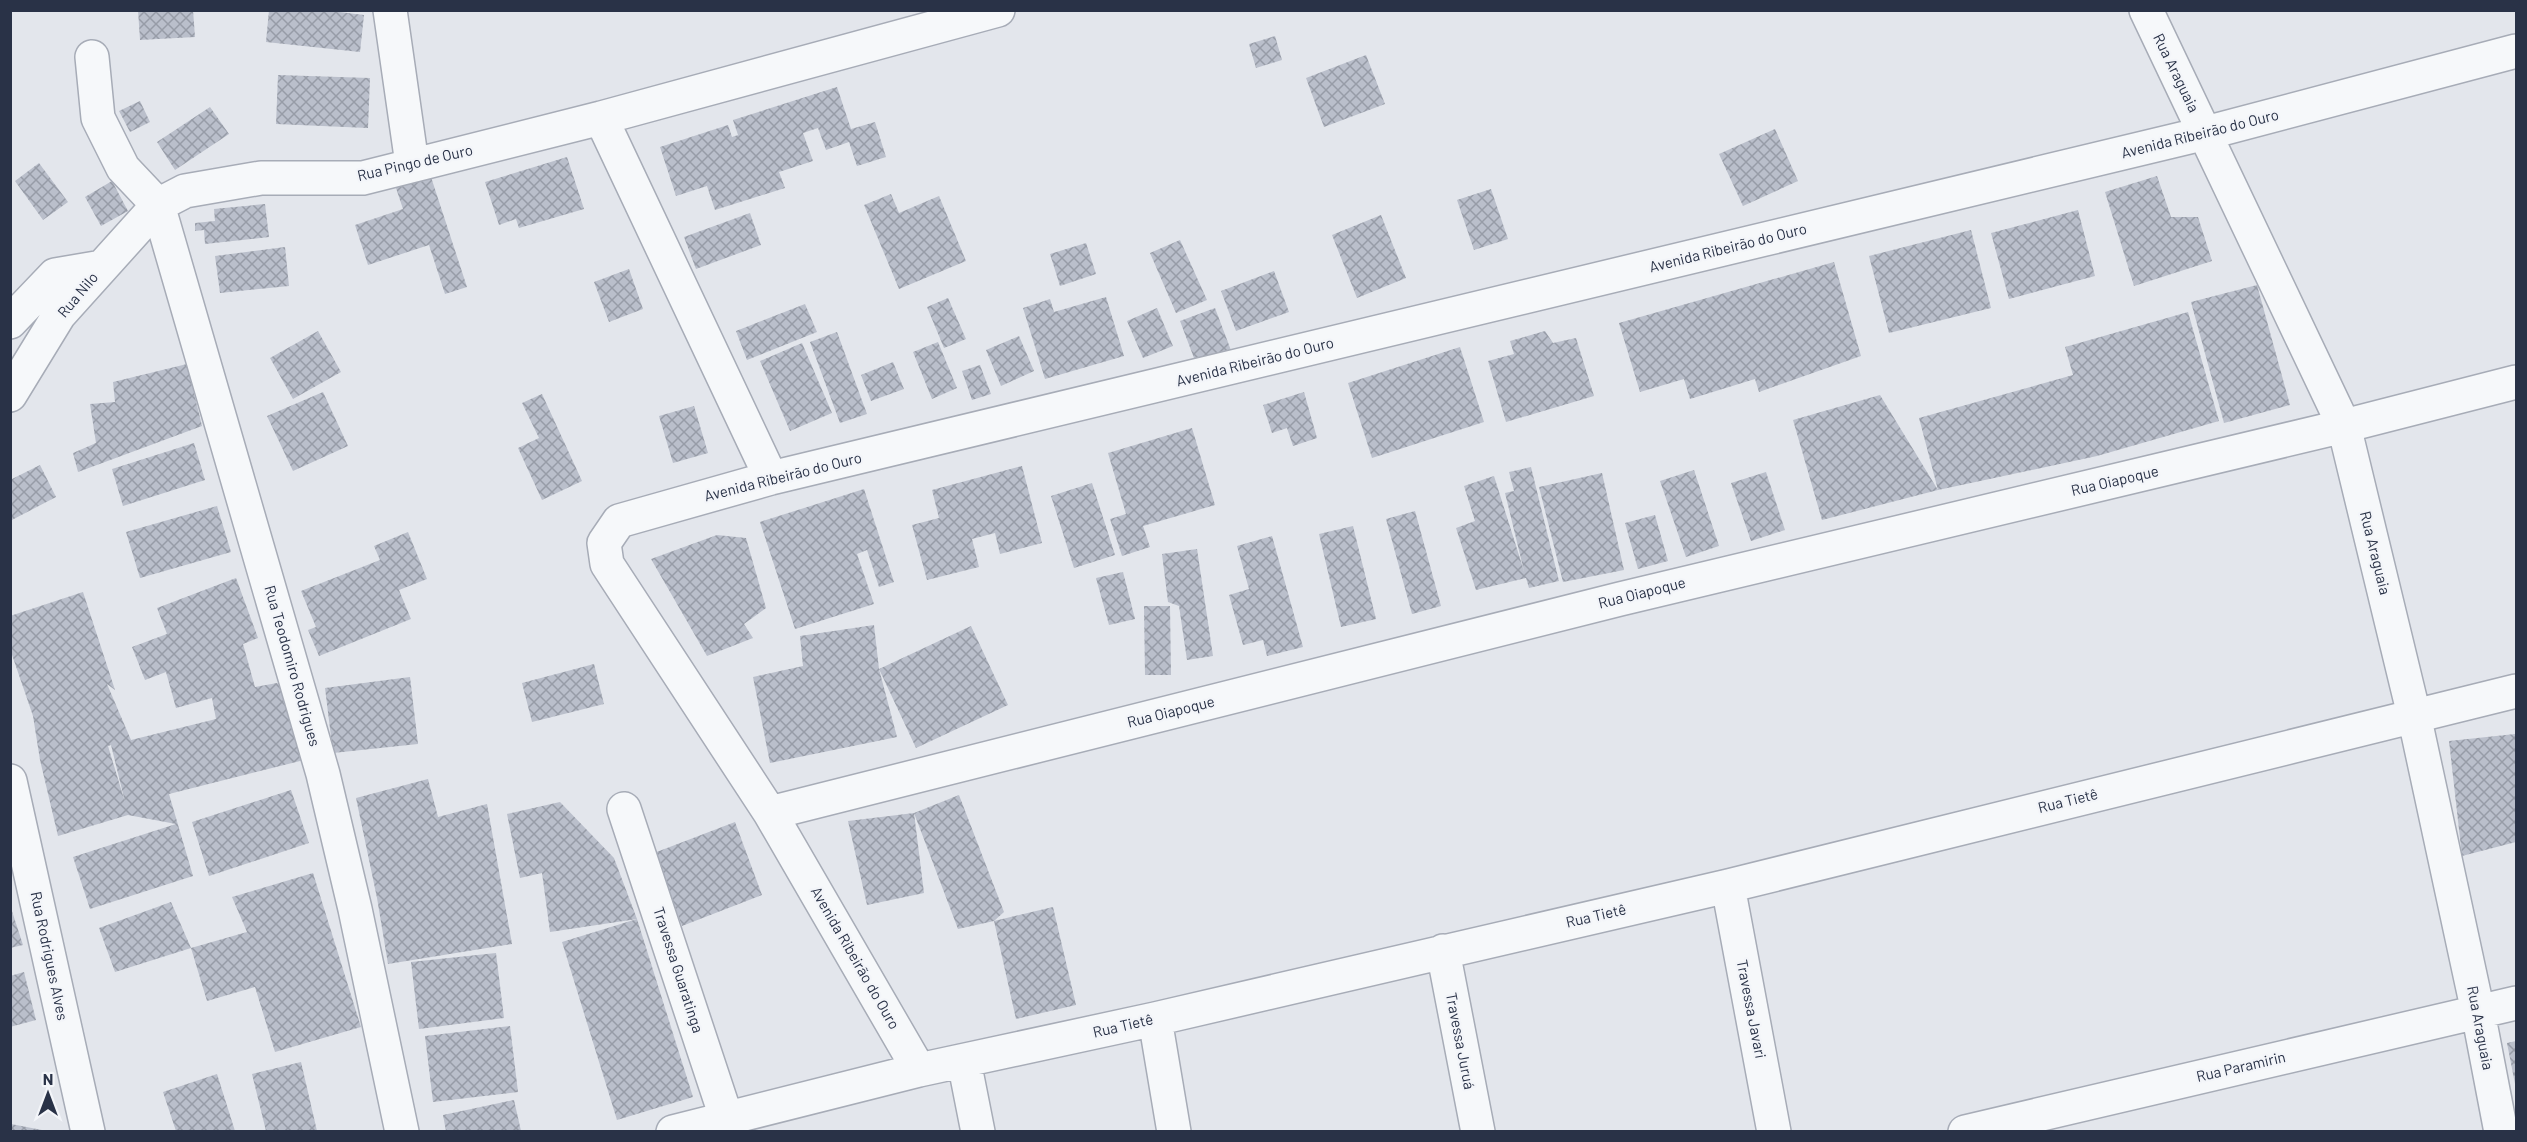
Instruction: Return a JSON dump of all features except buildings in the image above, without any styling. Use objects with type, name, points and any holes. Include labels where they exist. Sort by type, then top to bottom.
[{"type":"street","points":[[390,10],[412,164]]},
{"type":"street","name":"Rua Pingo de Ouro","points":[[158,206],[185,190],[261,178],[363,178],[601,118],[998,10]]},
{"type":"street","name":"Rua Araguaia","points":[[2146,10],[2344,426],[2414,715],[2478,1012],[2500,1131]]},
{"type":"street","name":"Avenida Ribeirão do Ouro","points":[[919,1070],[770,813],[608,564],[604,543],[619,521],[771,478],[2206,133],[2517,51]]},
{"type":"street","points":[[92,57],[98,118],[123,168],[158,206]]},
{"type":"street","points":[[601,118],[771,478]]},
{"type":"street","name":"Rua Nilo","points":[[10,395],[59,315],[158,206]]},
{"type":"street","name":"Rua Teodomiro Rodrigues","points":[[158,206],[323,774],[355,909],[402,1131]]},
{"type":"street","points":[[10,322],[55,275],[102,267]]},
{"type":"street","name":"Rua Oiapoque","points":[[770,813],[1620,598],[2344,426],[2517,382]]},
{"type":"street","name":"Rua Tietê","points":[[673,1131],[729,1124],[919,1070],[1155,1019],[1728,886],[2517,691]]},
{"type":"street","name":"Rua Rodrigues Alves","points":[[10,781],[88,1131]]},
{"type":"street","name":"Travessa Guaratinga","points":[[624,809],[729,1124]]},
{"type":"street","name":"Travessa Javari","points":[[1728,886],[1774,1131]]},
{"type":"street","name":"Travessa Juruá","points":[[1443,951],[1478,1131]]},
{"type":"street","name":"Rua Paramirin","points":[[1965,1131],[2517,1003]]},
{"type":"street","points":[[1155,1019],[1174,1131]]},
{"type":"street","points":[[964,1061],[978,1131]]}]
